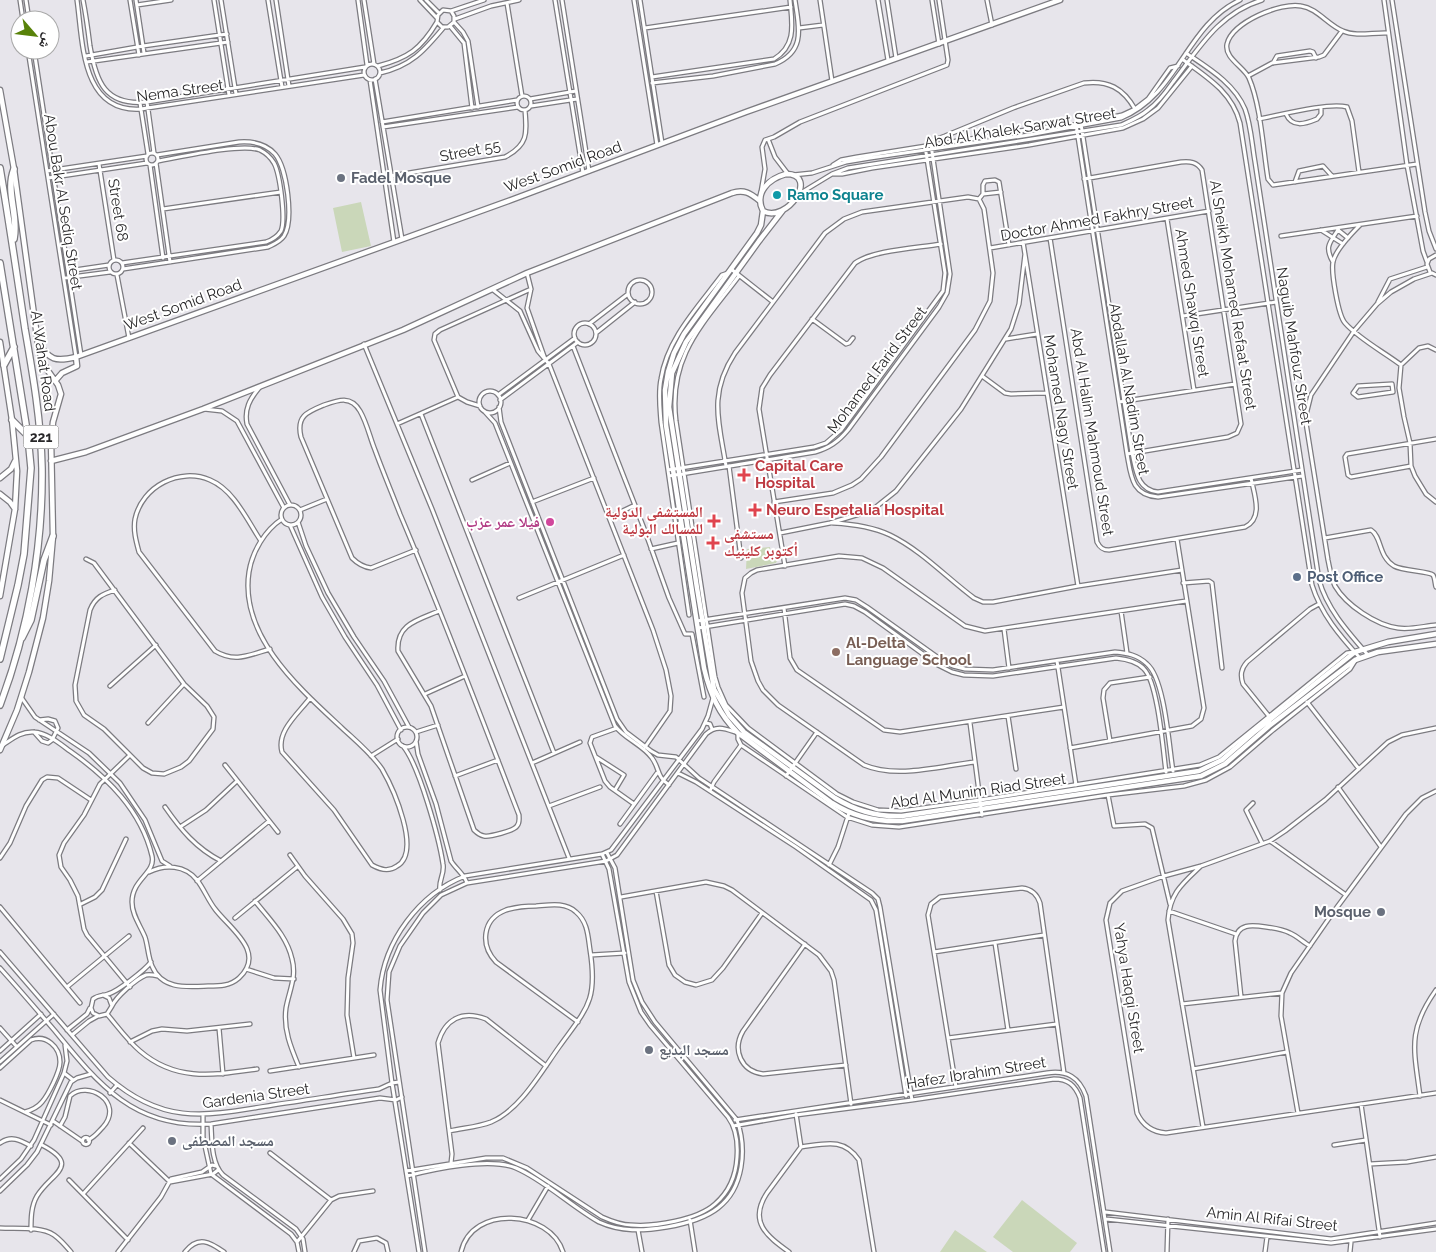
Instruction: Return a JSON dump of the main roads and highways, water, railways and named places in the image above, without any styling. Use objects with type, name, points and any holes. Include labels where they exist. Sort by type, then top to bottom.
[{"type":"highway","name":"Al Wahat Road","points":[[0,168],[38,409],[42,466],[40,531],[33,575],[20,642],[0,705]]},
{"type":"highway","points":[[12,244],[15,224],[10,186],[14,169]]},
{"type":"highway","name":"Al Wahat Road","points":[[0,263],[28,437],[30,485],[24,554],[0,659]]},
{"type":"highway","points":[[4,365],[14,347]]},
{"type":"highway","points":[[12,420],[28,437]]},
{"type":"highway","points":[[20,642],[31,620],[42,569],[53,536]]},
{"type":"place","name":"Fadel Mosque","points":[[341,178]]},
{"type":"place","name":"Ramo Square","points":[[777,195]]},
{"type":"place","name":"Capital Care Hospital","points":[[744,475]]},
{"type":"place","name":"Neuro Espetalia Hospital","points":[[755,510]]},
{"type":"place","name":"المستشفى الدولية للمسالك البولية","points":[[714,521]]},
{"type":"place","name":"فيلا عمر عزب","points":[[550,522]]},
{"type":"place","name":"مستشفى أكتوبر كلينيك","points":[[713,543]]},
{"type":"place","name":"Post Office","points":[[1297,577]]},
{"type":"place","name":"Al-Delta Language School","points":[[836,652]]},
{"type":"place","name":"Mosque","points":[[1381,912]]},
{"type":"place","name":"مسجد البديع","points":[[649,1050]]},
{"type":"place","name":"مسجد المصطفى","points":[[172,1141]]}]
